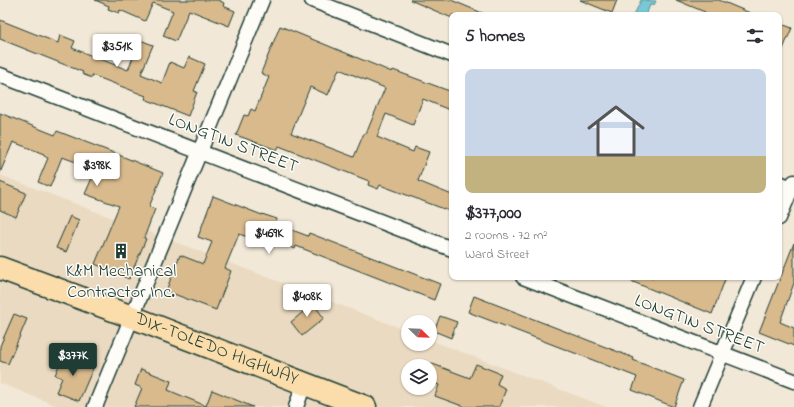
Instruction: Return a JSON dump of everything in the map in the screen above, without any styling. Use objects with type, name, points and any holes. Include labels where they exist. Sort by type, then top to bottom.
[{"type":"main road","name":"DIX-TOLEDO HIGHWAY","points":[[0,268],[365,407]]},
{"type":"street","points":[[95,407],[262,0]]},
{"type":"street","points":[[312,0],[449,54]]},
{"type":"street","name":"LONGTIN STREET","points":[[0,75],[449,249]]},
{"type":"street","points":[[782,209],[790,185]]},
{"type":"street","name":"LONGTIN STREET","points":[[531,280],[794,382]]},
{"type":"street","points":[[700,407],[753,280]]},
{"type":"street","points":[[296,407],[304,384]]},
{"type":"shaded area","points":[[0,175],[401,328],[401,351],[437,351],[437,343],[606,407],[60,407],[0,383]]},
{"type":"water","points":[[641,0],[656,1],[654,5],[650,5],[647,12],[635,12]]},
{"type":"building","points":[[95,0],[218,0],[224,3],[223,6],[235,11],[229,26],[189,10],[176,41],[163,36],[173,11],[153,3],[145,21],[120,10],[119,13],[108,9],[109,6]]},
{"type":"building","points":[[410,0],[451,0],[480,12],[449,12],[449,17]]},
{"type":"building","points":[[580,0],[617,0],[612,12]]},
{"type":"building","points":[[676,0],[719,0],[748,12],[705,12]]},
{"type":"building","points":[[0,20],[58,43],[60,35],[75,41],[72,48],[128,70],[140,40],[153,45],[141,74],[162,83],[170,62],[184,68],[189,57],[205,64],[194,91],[197,92],[188,116],[145,99],[146,96],[92,75],[92,78],[82,74],[83,72],[0,39]]},
{"type":"building","points":[[782,24],[792,28],[782,51]]},
{"type":"building","points":[[280,26],[392,72],[393,70],[449,91],[449,110],[423,99],[413,125],[386,114],[377,137],[413,152],[415,147],[429,152],[418,181],[449,194],[449,211],[380,185],[378,189],[368,185],[369,181],[279,146],[277,150],[236,135],[244,115],[248,116],[251,109],[255,111],[269,77],[261,73]],"holes":[[[339,69],[385,88],[366,134],[364,133],[354,157],[291,133],[310,87],[328,95]]]},
{"type":"building","points":[[0,113],[55,135],[57,131],[163,173],[149,207],[155,209],[144,238],[146,239],[129,279],[95,264],[119,206],[85,194],[96,169],[62,157],[50,187],[38,182],[48,158],[44,156],[44,154],[13,142],[0,173]]},
{"type":"building","points":[[0,182],[26,193],[16,217],[0,210]]},
{"type":"building","points":[[213,196],[262,215],[277,219],[276,224],[308,236],[309,233],[440,284],[434,300],[296,246],[295,249],[270,239],[268,244],[239,234],[225,268],[231,271],[216,310],[166,291],[180,255],[203,264],[212,242],[198,237]]},
{"type":"building","points":[[70,216],[79,220],[66,252],[56,248]]},
{"type":"building","points":[[794,243],[794,283],[780,322],[794,328],[794,346],[759,332],[779,280],[782,280],[782,274]]},
{"type":"building","points":[[628,280],[725,280],[712,314]]},
{"type":"building","points":[[474,296],[634,358],[633,360],[684,380],[674,407],[632,390],[637,377],[468,312]]},
{"type":"building","points":[[310,299],[324,318],[302,336],[291,322],[303,312],[300,307]]},
{"type":"building","points":[[14,314],[27,319],[8,364],[0,361],[0,346]]},
{"type":"building","points":[[440,316],[457,322],[451,338],[437,332],[437,324]]},
{"type":"building","points":[[64,353],[94,366],[79,401],[56,392],[62,378],[55,375]]},
{"type":"building","points":[[476,364],[501,374],[497,384],[506,389],[499,407],[465,407],[435,396],[437,395],[439,385],[437,384],[437,366],[470,378]]},
{"type":"building","points":[[141,369],[171,381],[168,390],[206,406],[212,390],[253,407],[134,407],[142,388],[135,385]]},
{"type":"place","name":"K&M Mechanical Contractor Inc.","points":[[121,251]]}]
